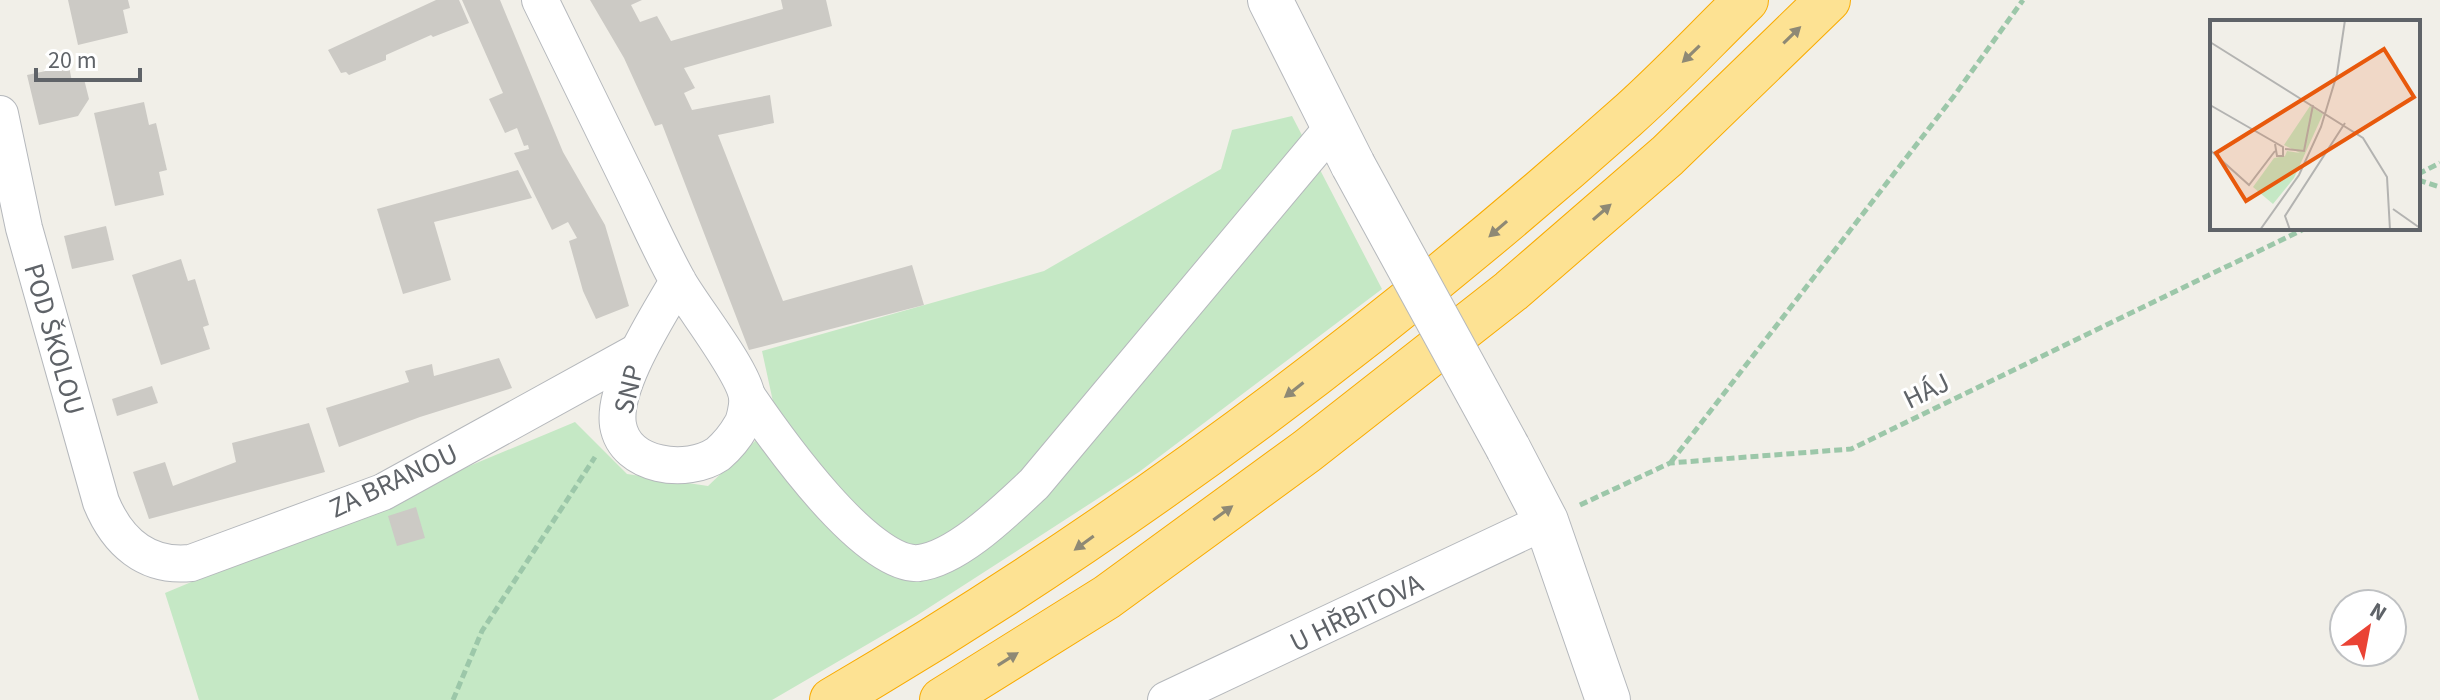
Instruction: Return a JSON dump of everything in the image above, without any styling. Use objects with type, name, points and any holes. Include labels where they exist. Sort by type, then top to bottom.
[{"type":"highway","points":[[832,700],[1073,551],[1265,413],[1476,247],[1628,116],[1746,0]]},
{"type":"highway","points":[[942,700],[1107,597],[1307,451],[1511,291],[1667,156],[1828,0]]},
{"type":"street","points":[[540,0],[678,281],[736,370],[747,396],[778,441],[860,536],[891,557],[917,563],[936,558],[961,544],[1034,484],[1343,146]]},
{"type":"street","points":[[1270,0],[1343,146],[1546,521],[1608,700]]},
{"type":"street","name":"POD ŠKOLOU","points":[[0,114],[12,230],[101,502],[110,524],[137,551]]},
{"type":"street","name":"SNP","points":[[678,281],[637,352],[624,385],[617,422],[622,440],[632,452],[655,463],[684,464],[718,454],[743,423],[747,396]]},
{"type":"street","name":"ZA BRANOU","points":[[137,551],[166,563],[191,563],[383,492],[637,352]]},
{"type":"street","name":"U HŘBITOVA","points":[[1166,700],[1546,521]]},
{"type":"path","points":[[1670,463],[1954,96],[2023,0]]},
{"type":"path","points":[[2420,173],[2440,163]]},
{"type":"path","points":[[2420,181],[2440,187]]},
{"type":"path","name":"HÁJ","points":[[1546,521],[1670,463],[1851,449],[2302,230]]},
{"type":"path","points":[[453,700],[482,631],[617,422]]},
{"type":"green space","points":[[1292,116],[1382,289],[1139,472],[916,616],[772,700],[199,700],[165,593],[575,422],[627,474],[708,486],[777,420],[762,351],[1044,271],[1221,169],[1232,130]]},
{"type":"building","points":[[68,0],[128,0],[130,8],[123,10],[128,33],[78,45]]},
{"type":"building","points":[[436,0],[459,0],[469,23],[433,37],[431,35],[386,55],[386,60],[349,75],[341,73],[328,50]]},
{"type":"building","points":[[462,0],[500,0],[563,152],[605,225],[629,306],[596,319],[583,291],[569,241],[577,238],[568,222],[552,230],[514,153],[529,149],[528,145],[524,146],[517,128],[505,133],[489,99],[503,93]]},
{"type":"building","points":[[590,0],[642,0],[631,5],[640,22],[657,16],[671,41],[783,9],[781,0],[826,0],[832,26],[684,68],[695,88],[684,93],[692,110],[770,95],[774,123],[718,135],[783,301],[912,265],[924,305],[749,350],[662,124],[655,126],[624,58]]},
{"type":"building","points":[[69,66],[72,82],[84,79],[89,99],[78,116],[39,125],[27,75]]},
{"type":"building","points":[[144,102],[149,125],[156,123],[167,170],[159,172],[164,195],[115,206],[94,113]]},
{"type":"building","points":[[518,170],[532,198],[434,222],[451,280],[403,294],[377,209]]},
{"type":"building","points":[[106,226],[114,260],[72,269],[64,236]]},
{"type":"building","points":[[181,259],[188,281],[195,279],[209,325],[203,327],[210,349],[161,365],[132,275]]},
{"type":"building","points":[[499,358],[512,388],[339,447],[326,408],[409,382],[405,371],[432,364],[434,376]]},
{"type":"building","points":[[152,386],[158,403],[117,416],[112,399]]},
{"type":"building","points":[[309,423],[325,472],[149,519],[133,472],[165,462],[173,486],[236,462],[232,443]]},
{"type":"building","points":[[416,507],[425,538],[397,546],[388,516]]}]
